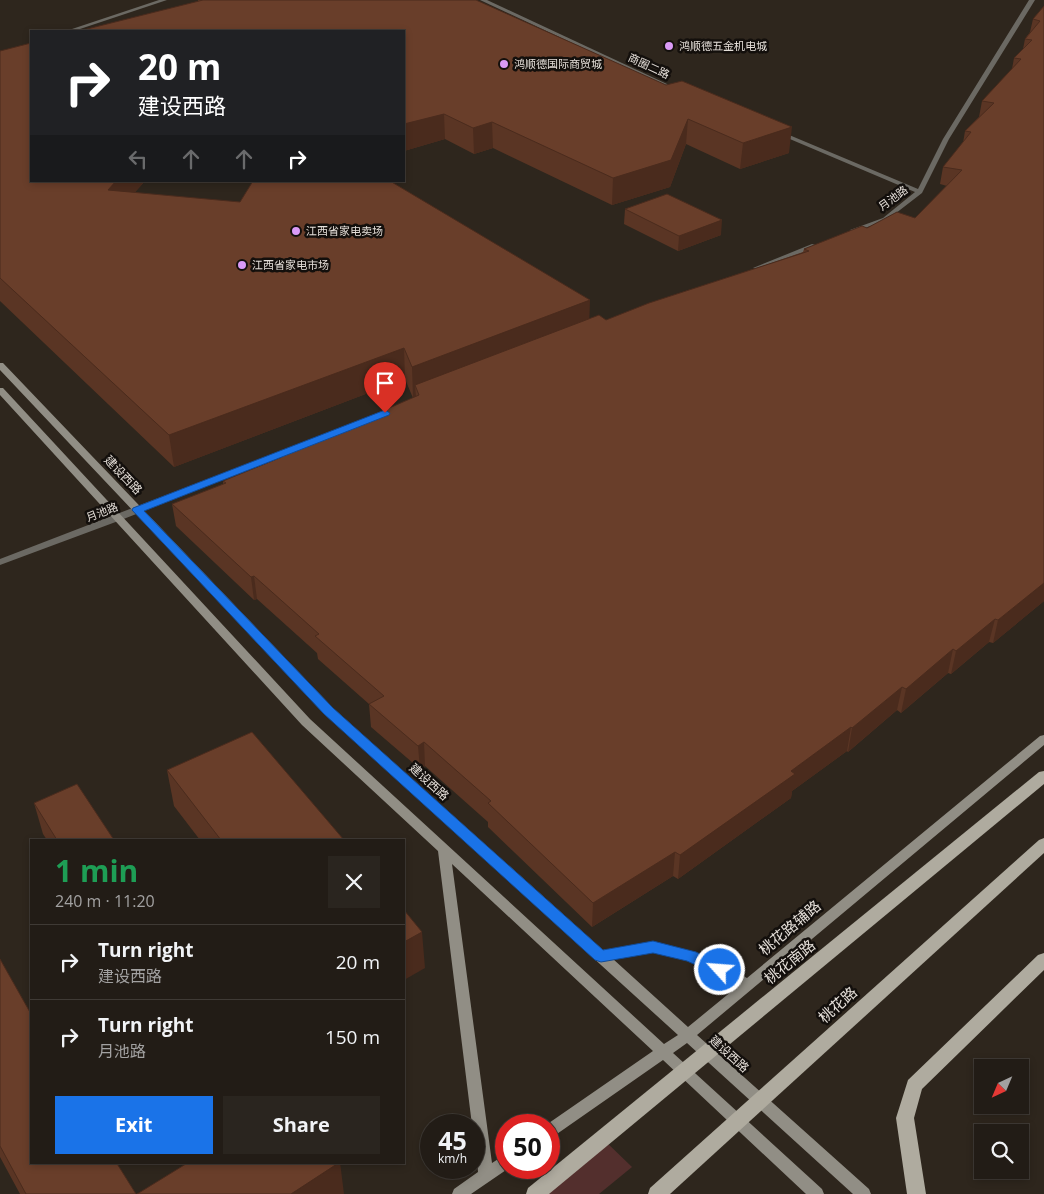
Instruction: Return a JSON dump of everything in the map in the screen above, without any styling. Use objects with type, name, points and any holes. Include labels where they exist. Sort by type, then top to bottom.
[{"type":"main road","name":"建设西路","points":[[0,365],[329,711],[864,1194]]},
{"type":"main road","points":[[0,390],[306,722],[817,1194]]},
{"type":"main road","name":"桃花路辅路","points":[[560,1123],[688,1035],[1044,739]]},
{"type":"main road","name":"桃花南路","points":[[534,1194],[1044,776]]},
{"type":"main road","name":"桃花路","points":[[657,1194],[1044,844]]},
{"type":"main road","points":[[444,848],[486,1176]]},
{"type":"main road","points":[[601,956],[653,947],[691,956],[749,985]]},
{"type":"main road","points":[[917,1194],[905,1118],[914,1085],[1044,960]]},
{"type":"main road","points":[[459,1194],[495,1169]]},
{"type":"street","points":[[72,30],[164,0]]},
{"type":"street","name":"商圈二路","points":[[482,0],[685,93]]},
{"type":"street","name":"月池路","points":[[843,235],[885,218],[920,192],[946,139],[1032,0]]},
{"type":"street","points":[[773,130],[920,192]]},
{"type":"street","points":[[752,270],[825,242]]},
{"type":"street","name":"月池路","points":[[0,562],[118,518],[328,435]]},
{"type":"shaded area","points":[[603,1139],[632,1167],[599,1194],[530,1194],[550,1179],[560,1179],[560,1171]]},
{"type":"building","name":"鸿顺德国际商贸城","points":[[203,0],[476,0],[666,85],[682,81],[792,127],[743,143],[688,119],[671,160],[613,178],[492,122],[473,128],[444,114],[405,124],[405,30],[83,30]]},
{"type":"building","points":[[1044,6],[1044,583],[956,651],[953,649],[906,689],[902,687],[852,728],[791,771],[795,774],[680,855],[675,852],[593,903],[488,803],[491,801],[424,742],[418,746],[369,704],[384,696],[315,636],[319,634],[254,576],[251,577],[172,504],[226,483],[223,481],[282,457],[281,455],[419,395],[415,385],[599,315],[606,320],[649,303],[809,251],[804,249],[862,226],[867,228],[897,212],[915,218],[962,170],[943,167],[971,132],[965,131],[994,103],[982,101],[1021,59],[1014,58],[1032,40],[1025,39],[1040,21],[1033,19]]},
{"type":"building","name":"江西省家电卖场","points":[[30,43],[30,182],[115,182],[108,190],[240,202],[252,182],[392,182],[590,300],[412,367],[404,348],[169,435],[0,278],[0,51]]},
{"type":"building","points":[[667,194],[722,220],[679,236],[625,209]]},
{"type":"building","points":[[252,732],[343,839],[220,839],[167,770]]},
{"type":"building","points":[[77,784],[113,839],[56,839],[34,803]]},
{"type":"building","points":[[405,911],[422,932],[405,941]]},
{"type":"building","points":[[0,959],[30,1012],[30,1164],[117,1164],[136,1194],[26,1194],[0,1146]]},
{"type":"building","points":[[186,1164],[337,1164],[291,1194],[137,1194]]},
{"type":"place","name":"鸿顺德五金机电城","points":[[669,46]]},
{"type":"place","name":"鸿顺德国际商贸城","points":[[504,64]]},
{"type":"place","name":"江西省家电卖场","points":[[296,231]]},
{"type":"place","name":"江西省家电市场","points":[[242,265]]},
{"type":"route","points":[[385,413],[137,510],[329,711],[601,956],[653,947],[691,956],[720,970]]}]
